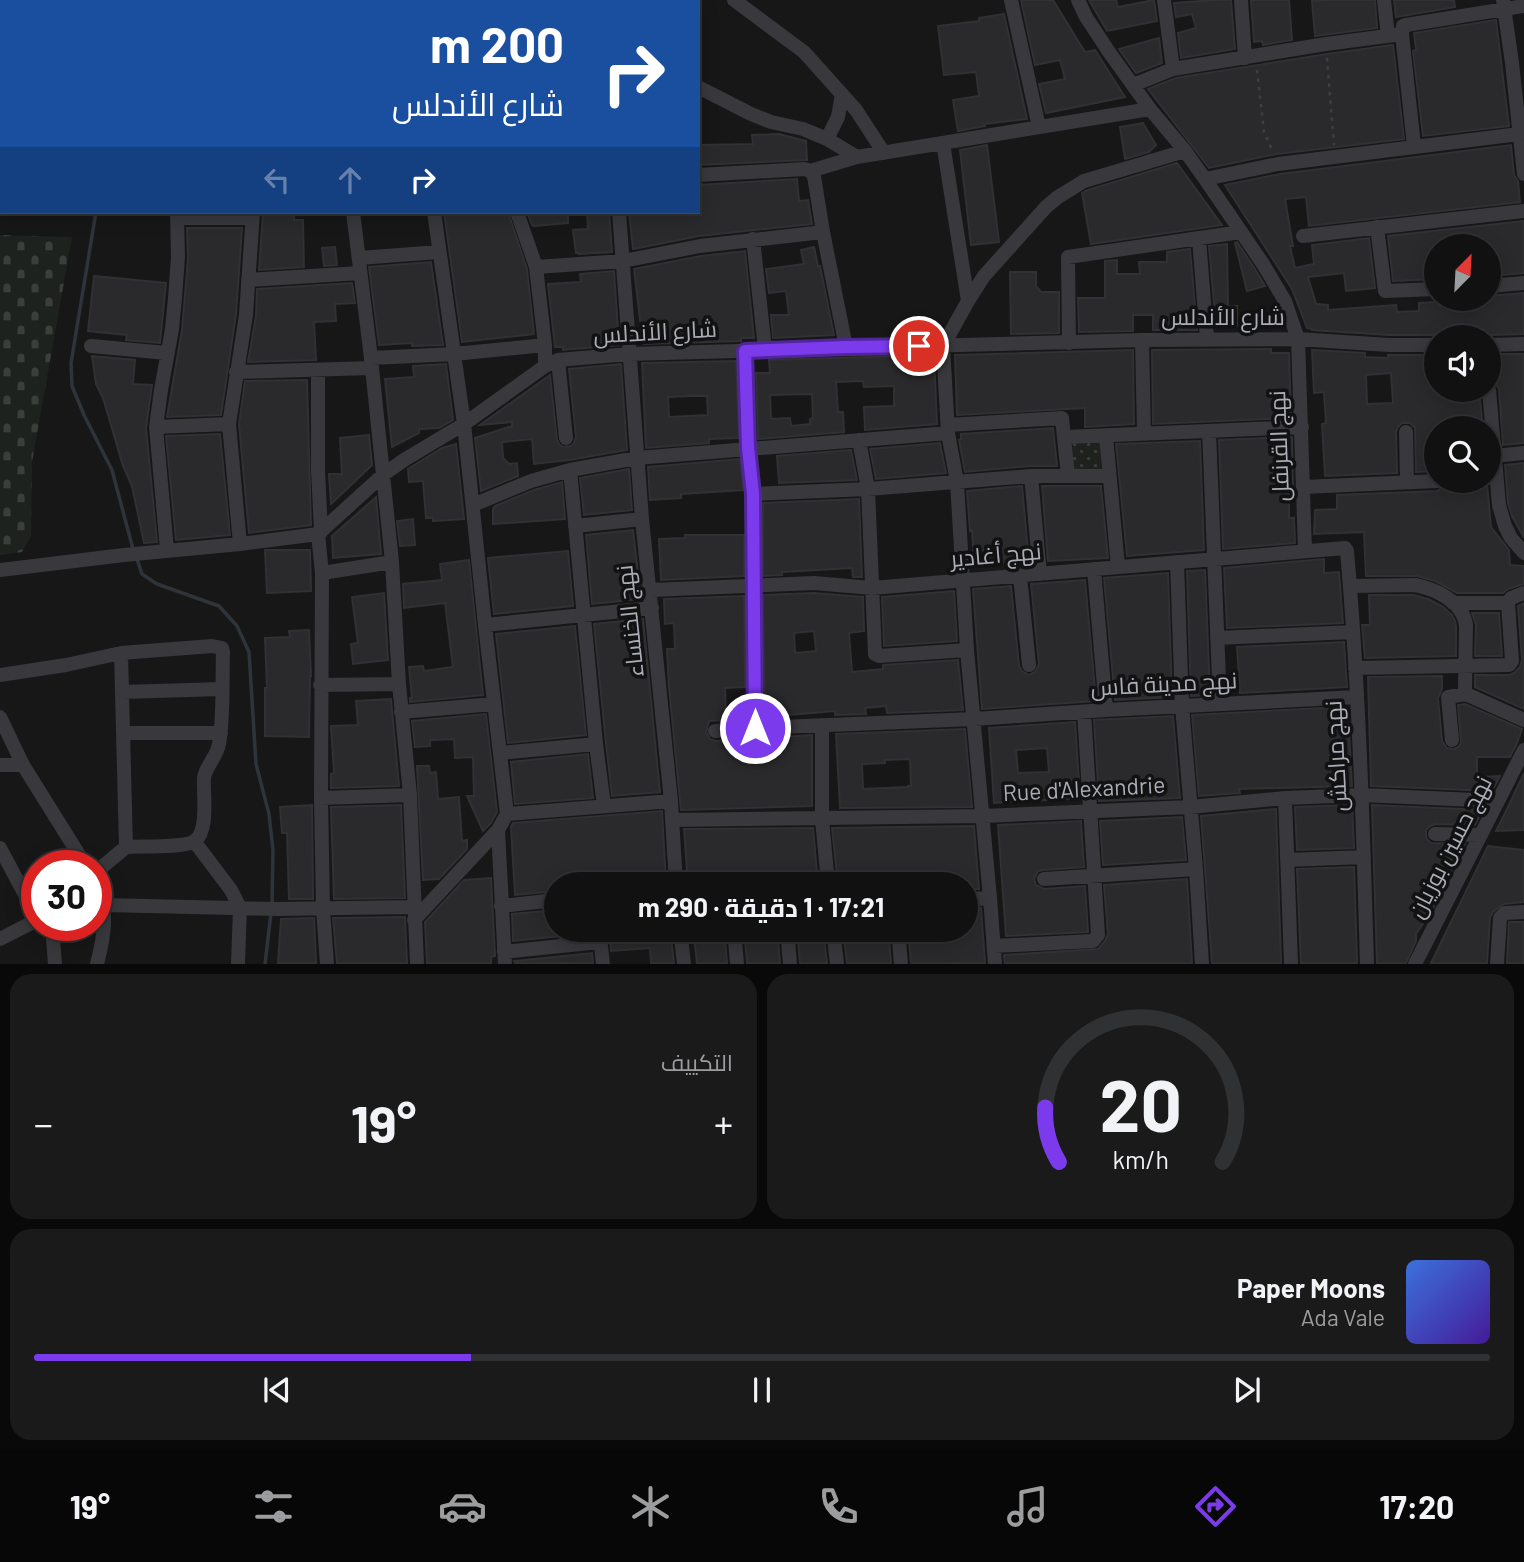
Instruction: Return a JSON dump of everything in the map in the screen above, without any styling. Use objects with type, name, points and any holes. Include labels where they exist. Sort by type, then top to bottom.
[{"type":"street","points":[[734,0],[804,52],[856,110],[884,153]]},
{"type":"street","points":[[1011,0],[1039,127]]},
{"type":"street","name":"نهج القرنفل","points":[[1078,0],[1086,17],[1150,109],[1205,179],[1285,301],[1298,339],[1306,551]]},
{"type":"street","points":[[1164,0],[1173,69]]},
{"type":"street","points":[[1241,0],[1250,57]]},
{"type":"street","points":[[1384,0],[1395,35],[1414,146]]},
{"type":"street","points":[[1133,85],[1173,69],[1395,35],[1406,24],[1503,5],[1524,6]]},
{"type":"street","points":[[1503,5],[1518,62],[1524,174]]},
{"type":"street","points":[[700,88],[751,114],[827,139],[857,157]]},
{"type":"street","points":[[827,139],[838,117],[842,94]]},
{"type":"street","points":[[810,171],[857,157],[1150,109]]},
{"type":"street","points":[[1205,179],[1278,163],[1414,146],[1521,139]]},
{"type":"street","points":[[943,143],[968,301]]},
{"type":"street","points":[[995,964],[967,650],[957,482],[948,429],[943,346],[984,276],[1058,197],[1084,181],[1185,151]]},
{"type":"street","points":[[700,175],[805,169],[810,171],[814,176],[846,347]]},
{"type":"street","points":[[1303,236],[1524,211]]},
{"type":"street","points":[[353,214],[393,562],[401,712],[410,795],[417,964]]},
{"type":"street","points":[[112,905],[414,913],[498,830],[507,814],[464,424],[434,214]]},
{"type":"street","points":[[517,214],[536,267],[545,345],[552,363],[566,438]]},
{"type":"street","name":"نهج الخنساء","points":[[619,214],[642,519],[671,802],[675,872]]},
{"type":"street","points":[[167,551],[156,427],[172,329],[178,257],[178,215],[253,215],[246,315],[229,424],[240,544]]},
{"type":"street","points":[[1377,227],[1385,291],[1424,290]]},
{"type":"street","points":[[536,267],[623,261],[701,246],[823,232]]},
{"type":"street","points":[[1069,343],[1068,257],[1241,232]]},
{"type":"street","points":[[753,239],[765,349]]},
{"type":"street","points":[[1199,239],[1207,340]]},
{"type":"street","points":[[248,280],[360,266],[439,252]]},
{"type":"street","points":[[1502,285],[1524,283]]},
{"type":"street","name":"شارع الأندلس","points":[[552,363],[629,354],[1142,340],[1298,339],[1424,345]]},
{"type":"street","points":[[1142,340],[1144,434]]},
{"type":"street","points":[[1501,345],[1524,344]]},
{"type":"street","points":[[236,372],[318,371],[545,345]]},
{"type":"street","points":[[91,346],[167,353]]},
{"type":"street","points":[[745,351],[748,448],[753,494],[755,728]]},
{"type":"street","points":[[0,570],[319,533],[384,474],[464,424],[552,363]]},
{"type":"street","points":[[318,371],[319,533],[322,573],[321,798],[327,964]]},
{"type":"street","points":[[472,505],[531,481],[570,470],[637,458],[859,440],[1062,418],[1068,476]]},
{"type":"street","points":[[156,427],[229,424]]},
{"type":"street","points":[[1065,437],[1301,427]]},
{"type":"street","points":[[1209,430],[1220,704]]},
{"type":"street","points":[[1406,432],[1407,482]]},
{"type":"street","points":[[1106,436],[1118,567]]},
{"type":"street","points":[[859,440],[868,489],[877,656],[967,650]]},
{"type":"street","points":[[1501,455],[1524,453]]},
{"type":"street","points":[[570,470],[604,806]]},
{"type":"street","points":[[753,494],[868,489],[1031,476],[1109,476]]},
{"type":"street","points":[[1031,476],[1040,574]]},
{"type":"street","points":[[1303,486],[1424,481]]},
{"type":"street","points":[[1496,493],[1505,527],[1524,553]]},
{"type":"street","points":[[575,526],[642,519]]},
{"type":"street","name":"نهج أغادير","points":[[651,590],[814,583],[872,588],[1345,548]]},
{"type":"street","name":"نهج مراكش","points":[[1345,548],[1355,668],[1367,964]]},
{"type":"street","points":[[322,573],[393,562]]},
{"type":"street","points":[[1177,562],[1182,706],[1202,964]]},
{"type":"street","points":[[1094,569],[1106,710]]},
{"type":"street","points":[[1020,576],[1029,665]]},
{"type":"street","points":[[1350,586],[1415,585],[1436,592],[1461,610],[1465,620],[1466,694]]},
{"type":"street","points":[[1355,668],[1509,665],[1508,603],[1511,598],[1524,593]]},
{"type":"street","points":[[1453,603],[1508,603]]},
{"type":"street","points":[[485,625],[652,608]]},
{"type":"street","points":[[1217,638],[1352,632]]},
{"type":"street","points":[[0,675],[121,653],[219,646],[222,648],[221,733],[219,748],[204,778],[203,827],[199,836],[188,845],[126,846],[112,858]]},
{"type":"street","points":[[121,653],[126,846]]},
{"type":"street","points":[[320,685],[399,684]]},
{"type":"street","points":[[122,692],[222,689]]},
{"type":"street","points":[[1452,740],[1448,697],[1466,694],[1524,720]]},
{"type":"street","name":"نهج مدينة فاس","points":[[715,731],[974,719],[1356,696]]},
{"type":"street","points":[[401,712],[494,704]]},
{"type":"street","points":[[994,946],[1096,939],[1098,931],[1084,712]]},
{"type":"street","points":[[0,717],[6,737],[76,850]]},
{"type":"street","points":[[822,725],[822,819],[827,872]]},
{"type":"street","points":[[123,733],[221,733]]},
{"type":"street","points":[[500,753],[596,744]]},
{"type":"street","name":"نهج حسين بوزيان","points":[[1415,964],[1524,750]]},
{"type":"street","points":[[0,765],[23,765]]},
{"type":"street","points":[[321,798],[410,795]]},
{"type":"street","name":"Rue d'Alexandrie","points":[[672,820],[983,816],[1190,807],[1361,795],[1498,801]]},
{"type":"street","points":[[1285,799],[1291,964]]},
{"type":"street","points":[[507,814],[671,802]]},
{"type":"street","points":[[498,830],[504,958],[574,942]]},
{"type":"street","points":[[1435,834],[1481,835]]},
{"type":"street","points":[[194,841],[246,908],[238,964]]},
{"type":"street","points":[[0,848],[21,888]]},
{"type":"street","points":[[1287,860],[1364,857]]},
{"type":"street","points":[[1044,879],[1196,869]]},
{"type":"street","points":[[978,898],[990,898]]},
{"type":"street","points":[[501,906],[544,901]]},
{"type":"street","points":[[1497,964],[1500,918],[1505,913],[1524,912]]},
{"type":"street","points":[[0,938],[21,927]]},
{"type":"street","points":[[53,941],[55,964]]},
{"type":"street","points":[[97,964],[102,941]]},
{"type":"street","points":[[601,942],[603,964]]},
{"type":"street","points":[[681,942],[684,964]]},
{"type":"street","points":[[735,942],[737,964]]},
{"type":"street","points":[[788,942],[790,964]]},
{"type":"street","points":[[834,942],[837,964]]},
{"type":"street","points":[[899,942],[901,964]]},
{"type":"path","points":[[1326,44],[1335,156]]},
{"type":"path","points":[[1250,57],[1264,132],[1278,163]]},
{"type":"green space","points":[[0,235],[72,237],[32,462],[31,536],[22,552],[0,555]]},
{"type":"green space","points":[[1100,441],[1101,470],[1073,471],[1072,442]]},
{"type":"building","points":[[1021,0],[1053,0],[1085,52],[1095,50],[1125,97],[1046,113],[1039,84],[1065,79],[1060,60],[1035,65]]},
{"type":"building","points":[[1089,0],[1116,0],[1118,7],[1154,0],[1157,21],[1107,31]]},
{"type":"building","points":[[1231,0],[1235,49],[1181,58],[1178,33],[1196,28],[1192,14],[1176,17],[1174,3]]},
{"type":"building","points":[[1251,0],[1289,0],[1292,40],[1263,45],[1262,41],[1254,42]]},
{"type":"building","points":[[1375,0],[1377,28],[1315,36],[1312,1]]},
{"type":"building","points":[[1394,0],[1454,0],[1455,7],[1396,17]]},
{"type":"building","points":[[1004,14],[1027,119],[984,124],[985,126],[958,131],[953,100],[979,96],[976,72],[944,75],[938,26],[979,21],[979,18]]},
{"type":"building","points":[[1496,20],[1509,126],[1423,136],[1413,51],[1416,50],[1414,33]]},
{"type":"building","points":[[1159,38],[1162,63],[1136,73],[1119,49]]},
{"type":"building","points":[[1393,45],[1404,139],[1277,154],[1209,168],[1148,89],[1176,78]]},
{"type":"building","points":[[1143,123],[1156,145],[1149,152],[1125,159],[1120,127]]},
{"type":"building","points":[[779,134],[806,141],[807,160],[700,165],[700,145],[753,144],[752,135]]},
{"type":"building","points":[[987,145],[999,242],[971,245],[960,150]]},
{"type":"building","points":[[1511,145],[1520,202],[1309,226],[1306,197],[1285,199],[1295,268],[1314,264],[1312,245],[1369,238],[1375,288],[1346,291],[1344,273],[1308,277],[1316,304],[1328,305],[1328,310],[1396,305],[1397,312],[1419,311],[1419,303],[1424,303],[1424,312],[1502,312],[1502,295],[1524,293],[1524,334],[1501,335],[1501,325],[1424,325],[1424,335],[1307,328],[1292,289],[1225,185],[1280,174]]},
{"type":"building","points":[[1177,163],[1222,225],[1091,244],[1082,193]]},
{"type":"building","points":[[797,179],[799,201],[808,200],[812,224],[699,236],[633,249],[629,214],[700,214],[700,185]]},
{"type":"building","points":[[263,214],[294,214],[294,220],[303,220],[304,267],[259,270]]},
{"type":"building","points":[[444,214],[509,214],[527,269],[534,334],[462,342]]},
{"type":"building","points":[[528,214],[568,214],[568,223],[532,225]]},
{"type":"building","points":[[587,214],[609,214],[612,252],[576,253],[573,230],[588,229]]},
{"type":"building","points":[[1524,221],[1524,273],[1502,275],[1502,234],[1424,234],[1424,280],[1393,281],[1388,236]]},
{"type":"building","points":[[187,228],[242,228],[236,314],[221,415],[167,417],[182,330],[188,258]]},
{"type":"building","points":[[1237,242],[1265,286],[1247,291],[1235,243]]},
{"type":"building","points":[[1227,244],[1228,306],[1237,306],[1237,326],[1216,326],[1209,246]]},
{"type":"building","points":[[335,247],[337,265],[324,266],[322,248]]},
{"type":"building","points":[[814,247],[834,335],[773,338],[771,315],[789,315],[786,291],[769,293],[766,269],[804,264],[801,250]]},
{"type":"building","points":[[1190,249],[1197,330],[1153,330],[1153,315],[1133,315],[1133,331],[1079,332],[1078,298],[1105,298],[1105,261],[1117,260],[1117,274],[1140,274],[1139,262],[1167,262],[1167,252]]},
{"type":"building","points":[[745,251],[754,338],[741,338],[741,341],[643,344],[634,269],[701,256]]},
{"type":"building","points":[[431,262],[443,345],[379,345],[369,267]]},
{"type":"building","points":[[614,271],[619,345],[563,350],[563,347],[555,347],[548,284],[581,282],[580,274]]},
{"type":"building","points":[[1010,272],[1036,272],[1036,286],[1041,292],[1059,292],[1059,333],[1011,334]]},
{"type":"building","points":[[94,276],[166,283],[160,343],[126,340],[127,335],[88,331]]},
{"type":"building","points":[[352,283],[355,303],[335,304],[336,321],[314,322],[316,360],[248,362],[256,316],[257,289]]},
{"type":"building","points":[[1271,349],[1271,353],[1289,353],[1291,418],[1153,424],[1152,350]]},
{"type":"building","points":[[1133,350],[1134,424],[1085,427],[1085,408],[957,415],[955,355]]},
{"type":"building","points":[[1312,350],[1365,353],[1365,357],[1424,355],[1424,402],[1480,402],[1482,416],[1424,416],[1424,472],[1416,472],[1415,428],[1410,423],[1402,423],[1396,432],[1397,473],[1325,476],[1322,424],[1326,423],[1324,392],[1314,393]],"holes":[[[1391,373],[1393,403],[1367,404],[1366,375]]]},
{"type":"building","points":[[1501,354],[1524,354],[1524,443],[1503,445]]},
{"type":"building","points":[[934,355],[937,424],[865,430],[864,407],[894,406],[894,386],[864,387],[863,381],[836,382],[838,412],[843,412],[844,432],[758,439],[756,373],[770,373],[769,360]],"holes":[[[812,394],[813,418],[810,419],[810,424],[791,426],[790,418],[771,419],[770,395]]]},
{"type":"building","points":[[92,356],[135,360],[133,384],[152,385],[146,428],[157,542],[144,543],[132,486],[96,384]]},
{"type":"building","points":[[736,361],[739,438],[709,439],[709,443],[646,448],[642,363]],"holes":[[[707,396],[708,415],[669,417],[668,397]]]},
{"type":"building","points":[[446,364],[453,420],[439,428],[419,429],[419,433],[392,447],[385,379],[414,377],[413,366]]},
{"type":"building","points":[[621,364],[627,450],[534,464],[532,439],[502,442],[503,458],[509,464],[517,463],[518,476],[481,491],[475,438],[512,426],[512,422],[480,425],[550,375],[557,440],[563,447],[571,446],[576,437],[569,369]]},
{"type":"building","points":[[307,380],[311,525],[249,533],[239,424],[245,381]]},
{"type":"building","points":[[1053,428],[1057,466],[965,472],[959,440],[961,434]]},
{"type":"building","points":[[220,434],[230,535],[176,540],[166,436]]},
{"type":"building","points":[[369,435],[372,465],[331,504],[329,474],[342,474],[340,438]]},
{"type":"building","points":[[1292,437],[1293,491],[1289,492],[1289,518],[1294,518],[1295,543],[1223,549],[1219,440]]},
{"type":"building","points":[[1200,441],[1204,550],[1127,556],[1116,444]]},
{"type":"building","points":[[940,443],[946,473],[876,479],[870,449]]},
{"type":"building","points":[[456,444],[464,519],[433,521],[433,518],[426,518],[423,481],[409,482],[408,469],[442,448]]},
{"type":"building","points":[[851,450],[857,480],[779,483],[777,456]]},
{"type":"building","points":[[740,459],[743,490],[681,494],[681,498],[650,500],[648,467]]},
{"type":"building","points":[[1524,463],[1524,538],[1508,503],[1505,465]]},
{"type":"building","points":[[629,469],[632,510],[584,515],[580,478]]},
{"type":"building","points":[[562,482],[565,519],[493,524],[495,506]]},
{"type":"building","points":[[1022,486],[1029,562],[974,565],[967,491]]},
{"type":"building","points":[[1042,486],[1101,486],[1108,558],[1048,561]]},
{"type":"building","points":[[1424,492],[1488,493],[1491,527],[1509,550],[1510,565],[1524,566],[1524,584],[1503,593],[1457,593],[1435,581],[1417,576],[1366,576],[1364,532],[1314,534],[1315,510],[1337,509],[1337,495]]},
{"type":"building","points":[[376,497],[381,554],[333,558],[332,536]]},
{"type":"building","points":[[859,499],[862,577],[853,577],[852,568],[782,572],[782,575],[763,576],[763,503]]},
{"type":"building","points":[[413,519],[415,545],[400,546],[397,521]]},
{"type":"building","points":[[633,530],[641,599],[592,604],[586,535]]},
{"type":"building","points":[[685,535],[744,535],[744,576],[661,580],[659,539],[685,538]]},
{"type":"building","points":[[265,550],[310,550],[311,591],[267,593]]},
{"type":"building","points":[[568,551],[573,606],[494,614],[488,558]]},
{"type":"building","points":[[1324,559],[1324,573],[1339,572],[1343,623],[1227,628],[1224,568]]},
{"type":"building","points":[[469,560],[483,695],[410,702],[412,698],[409,667],[423,666],[424,671],[453,667],[445,603],[404,608],[403,584],[442,580],[440,564]]},
{"type":"building","points":[[1205,570],[1210,695],[1191,696],[1187,571]]},
{"type":"building","points":[[1168,573],[1172,697],[1115,700],[1104,578]]},
{"type":"building","points":[[1085,580],[1096,701],[982,709],[973,589],[1011,586],[1019,666],[1029,675],[1035,672],[1039,664],[1031,584]]},
{"type":"building","points":[[954,591],[957,641],[884,646],[882,597]]},
{"type":"building","points":[[384,593],[388,660],[353,664],[351,644],[358,643],[352,597]]},
{"type":"building","points":[[814,593],[863,597],[864,631],[849,633],[852,672],[883,669],[883,665],[958,660],[963,710],[887,713],[886,706],[865,708],[866,714],[835,715],[835,711],[765,717],[763,595]],"holes":[[[814,631],[816,651],[795,653],[794,633]]]},
{"type":"building","points":[[1369,595],[1414,595],[1442,606],[1455,621],[1456,656],[1365,658],[1362,625],[1370,625]]},
{"type":"building","points":[[744,596],[745,687],[725,688],[726,720],[709,721],[706,732],[710,739],[716,741],[812,735],[812,806],[681,810],[667,649],[675,649],[674,623],[665,624],[664,599]]},
{"type":"building","points":[[1524,603],[1524,709],[1475,687],[1475,675],[1510,675],[1520,667],[1522,660],[1518,606]]},
{"type":"building","points":[[1472,613],[1499,613],[1502,656],[1475,656],[1476,625]]},
{"type":"building","points":[[643,619],[660,792],[612,796],[594,624]]},
{"type":"building","points":[[575,626],[586,735],[508,743],[496,634]]},
{"type":"building","points":[[309,630],[309,737],[265,736],[265,638],[290,637],[289,631]]},
{"type":"building","points":[[1344,642],[1347,687],[1240,693],[1237,647]]},
{"type":"building","points":[[1442,676],[1442,689],[1438,698],[1442,741],[1447,748],[1454,749],[1461,743],[1458,705],[1465,704],[1522,729],[1510,757],[1477,757],[1477,777],[1500,776],[1492,791],[1371,786],[1368,677]]},
{"type":"building","points":[[391,699],[399,786],[331,788],[331,774],[334,773],[331,726],[358,725],[356,701]]},
{"type":"building","points":[[1342,707],[1343,732],[1349,732],[1352,786],[1239,789],[1240,793],[1199,796],[1192,715]]},
{"type":"building","points":[[486,714],[497,812],[483,831],[467,796],[474,796],[473,757],[455,758],[454,739],[430,740],[430,746],[415,747],[412,721]]},
{"type":"building","points":[[1173,716],[1180,798],[1099,801],[1094,720]]},
{"type":"building","points":[[1075,722],[1080,798],[994,803],[989,728]],"holes":[[[1047,748],[1049,772],[1018,773],[1016,750]]]},
{"type":"building","points":[[965,729],[972,807],[840,808],[836,734]],"holes":[[[910,759],[911,786],[863,789],[862,764]]]},
{"type":"building","points":[[588,754],[593,798],[515,804],[511,762]]},
{"type":"building","points":[[417,766],[429,766],[430,773],[436,772],[438,799],[459,797],[462,841],[467,840],[467,849],[439,879],[423,880]]},
{"type":"building","points":[[1524,773],[1524,830],[1496,831],[1509,805]]},
{"type":"building","points":[[312,805],[313,899],[289,899],[287,833],[282,833],[280,807]]},
{"type":"building","points":[[401,805],[405,898],[334,899],[331,807]]},
{"type":"building","points":[[1352,805],[1354,848],[1297,850],[1295,807]]},
{"type":"building","points":[[1372,805],[1483,810],[1475,825],[1435,824],[1426,830],[1426,838],[1431,843],[1465,844],[1431,912],[1416,934],[1416,941],[1406,963],[1377,963]]},
{"type":"building","points":[[1276,809],[1281,963],[1212,963],[1201,816]]},
{"type":"building","points":[[662,811],[665,872],[544,872],[544,892],[515,895],[511,827],[513,823]]},
{"type":"building","points":[[1182,817],[1186,860],[1103,865],[1100,821]]},
{"type":"building","points":[[1081,821],[1084,867],[1038,871],[1034,879],[1036,885],[1044,889],[1085,886],[1088,932],[1006,936],[998,825]]},
{"type":"building","points":[[974,826],[978,872],[837,872],[832,828]]},
{"type":"building","points":[[813,828],[817,872],[687,872],[684,829]]},
{"type":"building","points":[[1488,846],[1524,850],[1524,902],[1504,904],[1493,912],[1490,917],[1487,963],[1431,963]]},
{"type":"building","points":[[1354,867],[1357,963],[1301,963],[1297,869]]},
{"type":"building","points":[[491,878],[495,956],[491,957],[491,963],[427,963],[425,922],[464,880]]},
{"type":"building","points":[[1187,879],[1192,963],[1005,963],[1004,955],[1098,949],[1108,934],[1104,885]]},
{"type":"building","points":[[978,908],[981,908],[985,963],[911,963],[909,942],[978,942]]},
{"type":"building","points":[[544,911],[544,938],[513,941],[512,914]]},
{"type":"building","points":[[405,917],[407,963],[337,963],[333,918]]},
{"type":"building","points":[[314,918],[316,963],[278,963],[281,919]]},
{"type":"building","points":[[1509,922],[1524,922],[1524,963],[1507,963]]},
{"type":"building","points":[[610,942],[672,942],[674,963],[651,963],[650,948],[611,951]]},
{"type":"building","points":[[695,942],[725,942],[727,963],[697,963]]},
{"type":"building","points":[[745,942],[778,942],[780,963],[747,963]]},
{"type":"building","points":[[798,942],[825,942],[827,963],[800,963]]},
{"type":"building","points":[[845,942],[889,942],[891,963],[847,963]]},
{"type":"building","points":[[592,953],[593,963],[514,961]]},
{"type":"waterway","points":[[96,214],[71,363],[72,386],[112,470],[133,549]]},
{"type":"waterway","points":[[136,556],[142,574],[157,584],[219,606],[237,626],[249,652],[256,764],[269,814],[273,850],[272,905]]},
{"type":"waterway","points":[[265,964],[271,913]]},
{"type":"route","points":[[755,728],[753,494],[748,448],[745,351],[919,346]]}]
